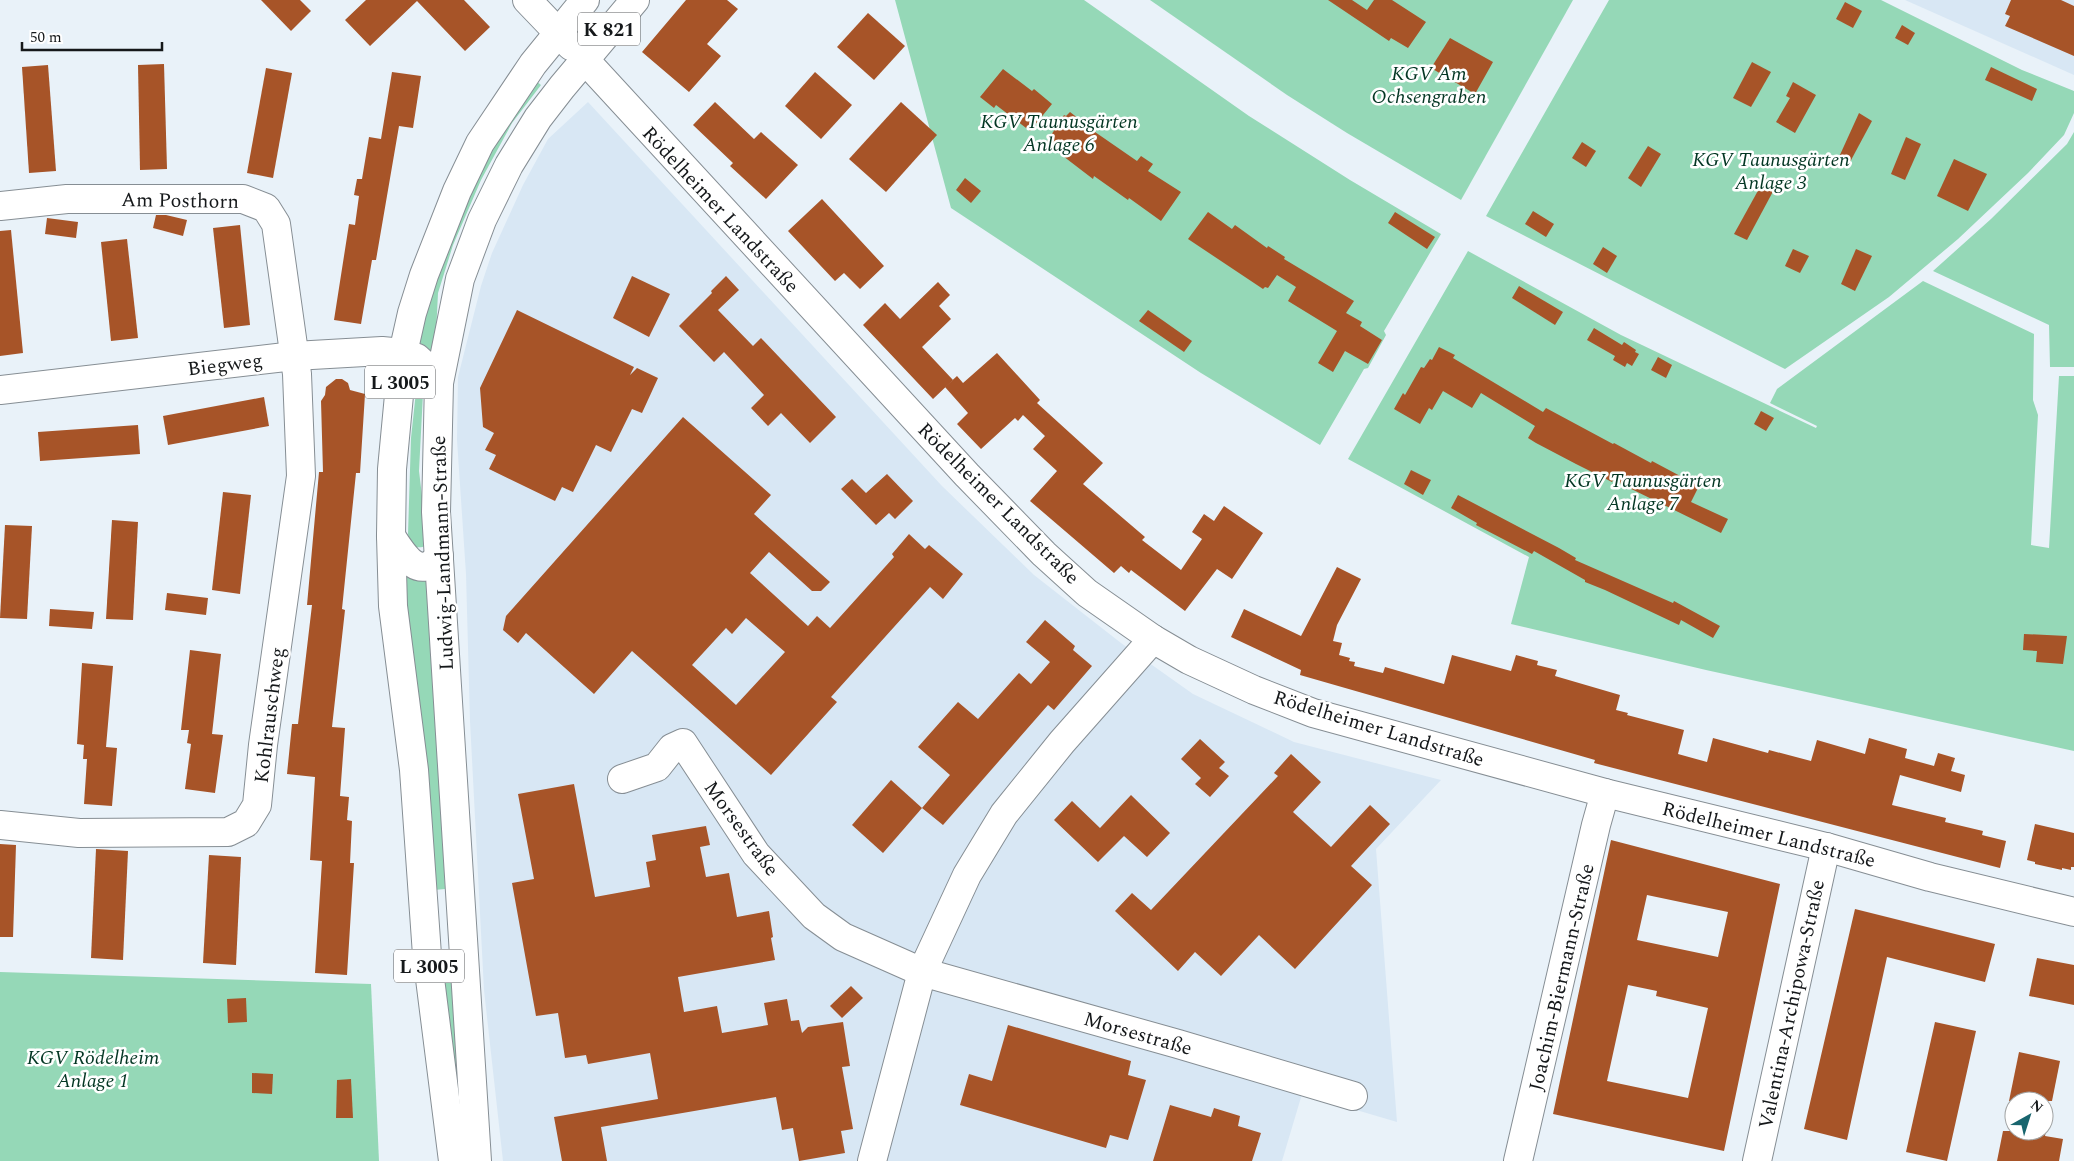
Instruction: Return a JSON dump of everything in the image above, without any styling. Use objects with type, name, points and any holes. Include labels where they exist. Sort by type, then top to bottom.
[{"type":"street","name":"Rödelheimer Landstraße","points":[[527,0],[584,59],[954,461],[1044,554],[1087,593],[1153,639],[1189,660],[1254,690],[1313,713],[1605,793],[1826,847],[1930,877],[2074,912]]},
{"type":"street","name":"K 821","points":[[559,34],[585,0]]},
{"type":"street","name":"Ludwig-Landmann-Straße","points":[[477,1161],[438,556],[436,512],[439,383],[460,279],[482,220],[509,165],[538,118],[584,59],[635,0]]},
{"type":"street","name":"L 3005","points":[[454,1161],[428,955],[414,770],[393,606],[392,469],[403,353],[412,313],[424,275],[456,191],[480,143],[508,99],[559,34]]},
{"type":"street","name":"Am Posthorn","points":[[0,206],[67,199],[243,199],[266,208],[276,224],[294,356]]},
{"type":"street","name":"Biegweg","points":[[0,390],[294,356],[365,352],[403,353],[417,358],[439,383]]},
{"type":"street","name":"Kohlrauschweg","points":[[0,825],[79,833],[228,832],[246,823],[258,804],[263,745],[301,476],[297,374],[294,356]]},
{"type":"street","points":[[391,536],[406,557],[415,565],[425,567],[433,564],[438,556]]},
{"type":"street","points":[[872,1161],[922,972],[967,875],[1004,814],[1062,742],[1153,639]]},
{"type":"street","name":"Morsestraße","points":[[622,779],[657,767],[672,748],[683,743],[756,854],[814,916],[843,937],[922,972],[1178,1044],[1353,1096]]},
{"type":"street","name":"Joachim-Biermann-Straße","points":[[1518,1161],[1605,793]]},
{"type":"street","name":"Valentina-Archipowa-Straße","points":[[1757,1161],[1826,847]]},
{"type":"shaded area","points":[[1905,0],[2074,0],[2074,75]]},
{"type":"shaded area","points":[[588,102],[942,486],[1034,575],[1121,643],[1193,694],[1294,742],[1441,780],[1376,849],[1397,1122],[1302,1094],[1282,1161],[503,1161],[484,990],[470,721],[466,574],[457,440],[458,377],[481,286],[492,253],[523,185],[548,139]]},
{"type":"green space","name":"KGV Taunusgärten Anlage 6","points":[[895,0],[1084,0],[1249,116],[1350,180],[1441,234],[1384,331],[1386,335],[1368,368],[1364,369],[1320,445],[1201,373],[951,208]]},
{"type":"green space","name":"KGV Am Ochsengraben","points":[[1150,0],[1573,0],[1461,200],[1347,133],[1287,95]]},
{"type":"green space","name":"KGV Taunusgärten Anlage 3","points":[[1609,0],[1881,0],[2022,70],[2074,91],[2074,113],[2064,135],[2028,173],[1958,239],[1889,297],[1785,369],[1486,216]]},
{"type":"green space","points":[[535,80],[541,85],[512,123],[481,180],[453,245],[438,293],[435,353],[431,355],[416,340],[423,309],[479,166]]},
{"type":"green space","points":[[2074,132],[2074,367],[2050,367],[2049,325],[1933,271],[1991,219],[2067,144]]},
{"type":"green space","name":"KGV Taunusgärten Anlage 7","points":[[1468,251],[1621,335],[1816,428],[1817,426],[1770,403],[1777,389],[1923,281],[2034,334],[2033,400],[2038,415],[2031,545],[2049,548],[2059,376],[2074,376],[2074,751],[1706,670],[1511,624],[1529,557],[1348,459]]},
{"type":"green space","points":[[418,373],[424,374],[419,471],[422,496],[428,516],[426,546],[416,547],[410,541],[408,534],[411,438]]},
{"type":"green space","points":[[403,568],[433,571],[445,889],[434,890]]},
{"type":"green space","name":"KGV Rödelheim Anlage 1","points":[[0,972],[371,984],[379,1161],[0,1161]]},
{"type":"green space","points":[[443,979],[454,979],[462,1161]]},
{"type":"building","points":[[261,0],[300,0],[311,11],[291,31]]},
{"type":"building","points":[[366,0],[464,0],[490,27],[465,51],[417,1],[370,46],[345,20]]},
{"type":"building","points":[[686,0],[727,0],[738,9],[707,44],[721,56],[689,92],[642,52]]},
{"type":"building","points":[[1328,0],[1352,0],[1367,10],[1374,0],[1392,0],[1426,22],[1408,48],[1391,38],[1389,41]]},
{"type":"building","points":[[2011,0],[2061,0],[2074,6],[2074,56],[2005,26],[2010,16],[2005,14]]},
{"type":"building","points":[[1845,2],[1862,11],[1853,28],[1836,19]]},
{"type":"building","points":[[868,13],[905,46],[874,80],[837,47]]},
{"type":"building","points":[[1902,25],[1915,33],[1908,45],[1895,38]]},
{"type":"building","points":[[1450,38],[1493,62],[1475,94],[1431,68]]},
{"type":"building","points":[[1752,62],[1771,72],[1751,107],[1733,98]]},
{"type":"building","points":[[164,64],[167,169],[140,170],[138,65]]},
{"type":"building","points":[[48,65],[56,171],[29,173],[22,67]]},
{"type":"building","points":[[1991,67],[2037,89],[2032,101],[1985,80]]},
{"type":"building","points":[[266,68],[292,73],[273,178],[247,173]]},
{"type":"building","points":[[1003,69],[1032,91],[1034,89],[1052,104],[1030,131],[996,105],[994,108],[980,97]]},
{"type":"building","points":[[392,72],[421,76],[413,128],[399,126],[376,260],[372,260],[361,324],[334,320],[349,224],[355,225],[359,196],[354,195],[357,179],[362,179],[369,137],[381,139]]},
{"type":"building","points":[[815,72],[852,105],[821,139],[785,106]]},
{"type":"building","points":[[1793,82],[1816,95],[1795,133],[1776,122],[1790,98],[1786,96]]},
{"type":"building","points":[[715,102],[754,139],[761,132],[798,165],[766,199],[730,166],[733,163],[693,125]]},
{"type":"building","points":[[901,102],[937,135],[886,192],[849,159]]},
{"type":"building","points":[[1070,112],[1082,123],[1137,161],[1141,156],[1153,164],[1148,171],[1181,192],[1161,221],[1094,176],[1093,179],[1046,143],[1064,115],[1066,116]]},
{"type":"building","points":[[1859,113],[1872,121],[1850,162],[1839,157]]},
{"type":"building","points":[[1906,137],[1921,144],[1905,180],[1891,174]]},
{"type":"building","points":[[1582,142],[1596,151],[1586,167],[1572,158]]},
{"type":"building","points":[[1648,146],[1661,154],[1641,187],[1628,178]]},
{"type":"building","points":[[1954,159],[1987,174],[1968,211],[1937,196]]},
{"type":"building","points":[[965,178],[981,191],[971,203],[956,190]]},
{"type":"building","points":[[1765,178],[1777,184],[1747,240],[1734,234]]},
{"type":"building","points":[[822,199],[884,266],[860,289],[844,273],[835,281],[788,231]]},
{"type":"building","points":[[1533,211],[1554,224],[1546,237],[1525,224]]},
{"type":"building","points":[[1208,212],[1232,229],[1235,225],[1267,248],[1268,246],[1285,257],[1284,259],[1354,301],[1346,313],[1362,322],[1360,326],[1382,340],[1368,364],[1345,351],[1333,372],[1318,363],[1337,331],[1288,301],[1296,287],[1277,275],[1268,288],[1265,287],[1263,289],[1188,239]]},
{"type":"building","points":[[1395,212],[1435,237],[1427,249],[1388,223]]},
{"type":"building","points":[[156,215],[166,215],[187,220],[183,236],[153,228]]},
{"type":"building","points":[[47,218],[78,222],[76,238],[45,234]]},
{"type":"building","points":[[240,225],[250,325],[224,328],[213,228]]},
{"type":"building","points":[[11,230],[23,353],[0,356],[0,231]]},
{"type":"building","points":[[127,239],[138,338],[111,341],[101,242]]},
{"type":"building","points":[[1603,247],[1617,256],[1607,273],[1593,264]]},
{"type":"building","points":[[1793,249],[1809,256],[1800,273],[1785,266]]},
{"type":"building","points":[[1856,249],[1872,256],[1855,291],[1841,284]]},
{"type":"building","points":[[632,276],[670,294],[649,337],[613,318]]},
{"type":"building","points":[[726,276],[739,290],[718,310],[753,346],[761,338],[836,417],[810,443],[781,413],[768,426],[751,408],[764,395],[724,352],[714,362],[679,326]]},
{"type":"building","points":[[938,282],[950,295],[939,306],[951,319],[922,347],[953,380],[933,399],[863,325],[885,303],[900,319]]},
{"type":"building","points":[[1519,286],[1563,312],[1555,325],[1512,298]]},
{"type":"building","points":[[517,310],[634,367],[630,375],[637,368],[658,378],[642,413],[632,409],[611,452],[596,445],[573,492],[562,487],[555,501],[489,469],[496,455],[485,450],[494,433],[483,427],[480,388]]},
{"type":"building","points":[[1148,310],[1192,341],[1184,352],[1139,321]]},
{"type":"building","points":[[1594,328],[1622,345],[1624,342],[1636,350],[1635,352],[1639,354],[1632,366],[1627,363],[1625,367],[1613,360],[1615,356],[1587,340]]},
{"type":"building","points":[[1439,347],[1455,355],[1453,358],[1543,412],[1546,408],[1613,444],[1651,463],[1652,461],[1699,486],[1691,502],[1728,519],[1721,533],[1613,480],[1612,482],[1536,443],[1528,438],[1535,426],[1481,393],[1472,408],[1443,391],[1432,410],[1429,408],[1420,424],[1394,409],[1403,393],[1405,395],[1421,367],[1424,368],[1430,359],[1432,360]]},
{"type":"building","points":[[997,353],[1040,400],[1037,403],[1103,463],[1083,484],[1145,537],[1142,540],[1181,570],[1202,539],[1192,532],[1204,514],[1214,521],[1224,506],[1263,533],[1232,579],[1217,569],[1185,611],[1131,570],[1129,573],[1121,566],[1114,573],[1030,501],[1057,471],[1033,449],[1045,436],[1023,415],[1018,421],[1015,418],[981,449],[957,424],[968,413],[945,387],[957,376],[963,383]]},
{"type":"building","points":[[1658,357],[1672,365],[1666,378],[1651,370]]},
{"type":"building","points":[[336,379],[342,379],[348,383],[350,390],[365,394],[360,473],[356,473],[342,609],[345,610],[332,727],[345,728],[340,796],[349,797],[347,820],[352,821],[350,863],[354,863],[347,975],[315,973],[322,861],[310,860],[315,777],[287,774],[292,724],[298,724],[312,605],[307,605],[319,472],[323,472],[321,401],[325,395],[326,387]]},
{"type":"building","points":[[264,397],[269,426],[168,445],[163,416]]},
{"type":"building","points":[[1761,411],[1774,418],[1766,431],[1754,424]]},
{"type":"building","points":[[683,417],[771,495],[754,514],[830,582],[821,591],[812,591],[769,552],[750,573],[808,626],[817,616],[830,628],[894,557],[892,554],[909,534],[925,549],[929,545],[963,574],[943,599],[930,587],[831,697],[837,702],[771,775],[632,651],[594,694],[526,633],[518,643],[503,630],[506,616]],"holes":[[[746,618],[785,652],[736,705],[692,665],[726,628],[732,634]]]},
{"type":"building","points":[[138,425],[140,454],[40,461],[38,432]]},
{"type":"building","points":[[1411,470],[1431,480],[1423,495],[1404,484]]},
{"type":"building","points":[[887,474],[913,501],[895,519],[889,513],[876,525],[841,489],[852,479],[866,493]]},
{"type":"building","points":[[223,492],[251,495],[240,594],[212,590]]},
{"type":"building","points":[[1458,495],[1559,548],[1576,558],[1575,560],[1673,603],[1674,601],[1720,626],[1713,638],[1681,620],[1679,625],[1585,582],[1585,580],[1534,551],[1532,554],[1476,525],[1477,523],[1451,508]]},
{"type":"building","points":[[112,520],[138,522],[133,620],[106,619]]},
{"type":"building","points":[[5,525],[32,526],[27,619],[0,618]]},
{"type":"building","points":[[1337,567],[1361,579],[1337,625],[1333,641],[1342,643],[1339,655],[1350,658],[1349,661],[1355,662],[1354,666],[1383,673],[1385,667],[1444,684],[1452,655],[1511,671],[1516,655],[1538,661],[1537,665],[1557,670],[1555,676],[1620,695],[1616,710],[1628,713],[1627,715],[1684,730],[1678,754],[1707,762],[1713,738],[1768,753],[1769,750],[1811,761],[1817,740],[1865,754],[1869,738],[1907,749],[1905,758],[1934,766],[1938,753],[1955,758],[1951,771],[1965,775],[1961,792],[1900,775],[1892,805],[1946,818],[1945,822],[1983,831],[1982,835],[2006,841],[2000,868],[1594,763],[1595,760],[1300,675],[1301,670],[1231,637],[1244,609],[1301,636]]},
{"type":"building","points":[[167,593],[208,598],[206,615],[165,610]]},
{"type":"building","points":[[50,609],[94,612],[92,629],[49,626]]},
{"type":"building","points":[[1045,620],[1075,646],[1073,650],[1092,666],[1054,710],[1048,705],[943,825],[922,808],[950,775],[918,747],[958,702],[978,719],[1019,673],[1031,684],[1050,662],[1026,642]]},
{"type":"building","points":[[2024,634],[2067,636],[2063,664],[2036,662],[2037,651],[2023,650]]},
{"type":"building","points":[[190,650],[221,654],[212,734],[223,735],[215,793],[185,789],[191,744],[187,743],[189,730],[181,730]]},
{"type":"building","points":[[82,663],[113,666],[106,747],[117,748],[112,806],[84,804],[87,759],[83,759],[84,745],[77,744]]},
{"type":"building","points":[[1200,739],[1225,762],[1219,768],[1229,776],[1210,797],[1195,784],[1201,778],[1181,759]]},
{"type":"building","points":[[1291,754],[1321,782],[1293,812],[1331,847],[1370,805],[1390,824],[1351,866],[1372,885],[1295,969],[1259,935],[1221,976],[1195,952],[1178,971],[1115,911],[1132,893],[1151,910],[1278,776],[1274,773]]},
{"type":"building","points":[[891,780],[922,808],[883,853],[852,825]]},
{"type":"building","points":[[574,784],[595,897],[650,887],[646,862],[656,860],[652,835],[706,826],[710,845],[700,847],[706,877],[729,873],[737,917],[769,911],[775,960],[678,977],[684,1012],[717,1006],[722,1033],[768,1025],[764,1003],[787,999],[791,1021],[799,1020],[802,1033],[808,1027],[843,1022],[850,1066],[842,1067],[853,1129],[841,1131],[845,1153],[799,1161],[793,1128],[782,1130],[776,1097],[601,1127],[607,1161],[562,1161],[554,1117],[658,1099],[650,1053],[588,1064],[586,1055],[565,1058],[558,1013],[536,1016],[512,883],[534,879],[518,794]]},
{"type":"building","points":[[1131,795],[1170,833],[1147,857],[1124,836],[1098,862],[1054,820],[1072,801],[1100,828]]},
{"type":"building","points":[[2035,824],[2074,833],[2074,867],[2071,867],[2071,870],[2035,864],[2035,862],[2027,860]]},
{"type":"building","points":[[1611,840],[1780,884],[1724,1151],[1553,1114]],"holes":[[[1647,895],[1728,912],[1718,957],[1637,940]],[[1628,985],[1657,991],[1656,996],[1708,1008],[1688,1098],[1607,1081]]]},
{"type":"building","points":[[0,844],[16,845],[13,937],[0,937]]},
{"type":"building","points":[[96,849],[128,851],[123,960],[91,958]]},
{"type":"building","points":[[209,855],[241,857],[236,965],[203,963]]},
{"type":"building","points":[[1855,909],[1995,944],[1985,982],[1887,957],[1847,1140],[1804,1129]]},
{"type":"building","points":[[2037,958],[2074,965],[2074,1005],[2029,996]]},
{"type":"building","points":[[851,986],[863,998],[842,1018],[830,1006]]},
{"type":"building","points":[[246,998],[247,1022],[228,1023],[227,999]]},
{"type":"building","points":[[1935,1022],[1976,1031],[1947,1161],[1906,1152]]},
{"type":"building","points":[[1008,1025],[1131,1061],[1128,1075],[1146,1080],[1128,1140],[1110,1135],[1106,1148],[960,1105],[969,1074],[992,1081]]},
{"type":"building","points":[[2019,1052],[2060,1061],[2054,1091],[2011,1091]]},
{"type":"building","points":[[252,1073],[273,1074],[272,1094],[252,1093]]},
{"type":"building","points":[[351,1079],[353,1118],[336,1118],[337,1080]]},
{"type":"building","points":[[1170,1105],[1211,1117],[1214,1108],[1240,1116],[1238,1126],[1261,1133],[1252,1161],[1153,1161]]},
{"type":"building","points":[[2003,1131],[2004,1141],[2054,1141],[2054,1138],[2063,1139],[2059,1161],[1997,1161]]}]
